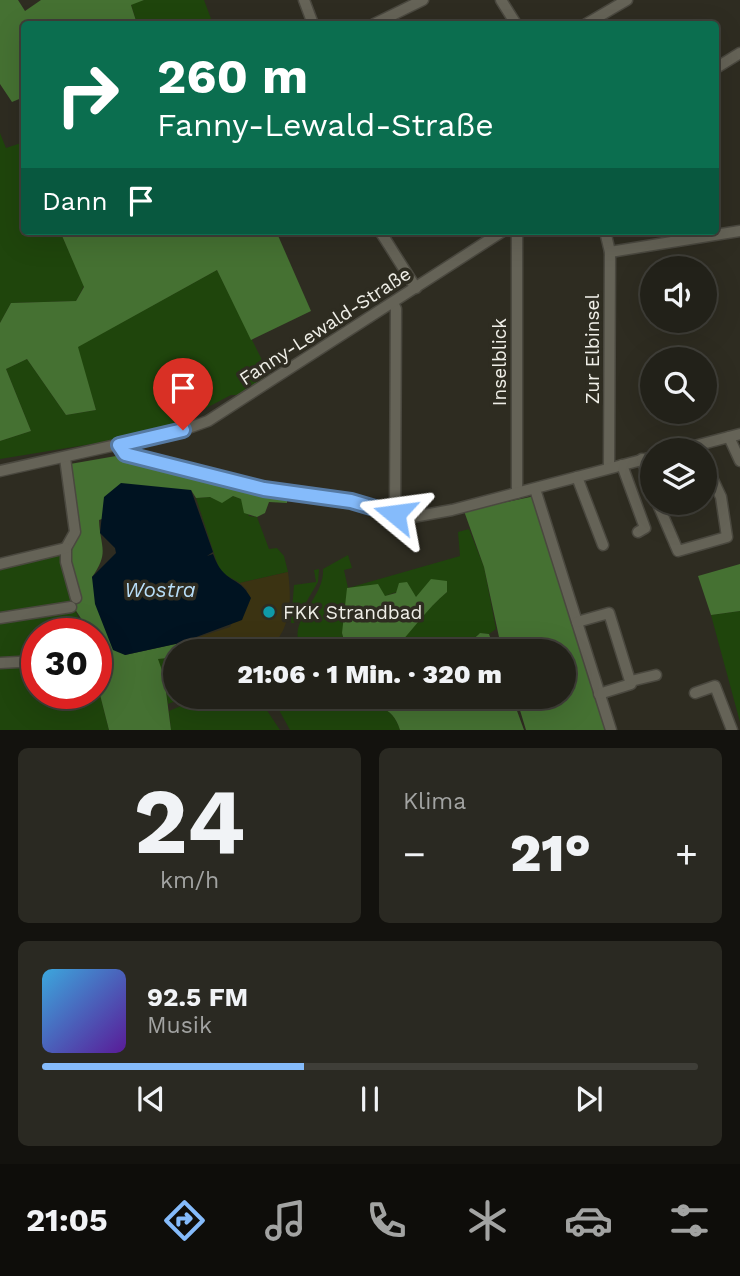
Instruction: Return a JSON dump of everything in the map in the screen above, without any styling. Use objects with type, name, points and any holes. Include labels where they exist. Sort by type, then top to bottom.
[{"type":"street","points":[[304,0],[312,21]]},
{"type":"street","points":[[380,21],[423,0]]},
{"type":"street","points":[[501,0],[514,21]]},
{"type":"street","points":[[591,21],[627,0]]},
{"type":"street","points":[[719,66],[740,53]]},
{"type":"street","points":[[719,234],[740,231]]},
{"type":"street","points":[[382,235],[416,289]]},
{"type":"street","name":"Fanny-Lewald-Straße","points":[[0,471],[65,458],[208,421],[497,235]]},
{"type":"street","name":"Inselblick","points":[[517,235],[517,493]]},
{"type":"street","name":"Zur Elbinsel","points":[[607,235],[610,252],[609,468]]},
{"type":"street","points":[[610,252],[715,235]]},
{"type":"street","points":[[393,303],[396,309],[395,514]]},
{"type":"street","points":[[717,441],[734,435],[740,461]]},
{"type":"street","points":[[119,445],[125,454],[264,489],[351,501],[407,518],[423,517],[640,460]]},
{"type":"street","points":[[0,618],[74,603],[66,562],[66,548],[75,532],[65,458]]},
{"type":"street","points":[[622,465],[645,528],[638,532]]},
{"type":"street","points":[[578,477],[603,545]]},
{"type":"street","points":[[663,515],[678,551],[727,537],[721,497],[717,488]]},
{"type":"street","points":[[535,489],[611,730]]},
{"type":"street","points":[[0,564],[66,548]]},
{"type":"street","points":[[577,622],[609,613],[631,681]]},
{"type":"street","points":[[0,663],[3,666],[21,663]]},
{"type":"street","points":[[599,694],[631,681],[656,675]]},
{"type":"street","points":[[695,693],[715,686],[732,730]]},
{"type":"green space","points":[[0,0],[18,0],[25,11],[41,0],[144,0],[131,5],[136,21],[21,21],[21,98],[12,102],[0,84]]},
{"type":"green space","points":[[144,0],[204,0],[212,21],[136,21],[131,4]]},
{"type":"green space","points":[[0,133],[6,148],[21,143],[21,235],[62,235],[84,286],[76,301],[11,303],[0,323]]},
{"type":"green space","points":[[62,235],[278,235],[311,311],[251,340],[217,270],[78,347],[96,410],[66,415],[27,359],[6,369],[31,431],[0,441],[0,323],[11,303],[76,301],[84,287]]},
{"type":"green space","points":[[217,270],[270,376],[239,395],[231,395],[174,425],[104,442],[0,459],[0,441],[31,431],[6,369],[27,359],[66,415],[96,410],[77,347]]},
{"type":"green space","points":[[116,456],[287,497],[287,503],[269,502],[265,513],[257,517],[244,513],[241,499],[233,496],[222,503],[210,497],[196,498],[191,490],[99,520],[103,549],[101,561],[92,577],[109,618],[81,618],[71,603],[69,549],[79,534],[70,464]]},
{"type":"green space","points":[[233,496],[241,499],[249,516],[257,517],[269,549],[277,548],[284,556],[288,572],[240,583],[220,572],[196,498],[210,497],[222,502]]},
{"type":"green space","points":[[535,496],[609,730],[526,730],[520,709],[576,709],[576,639],[499,639],[484,567],[464,511]]},
{"type":"green space","points":[[469,529],[484,567],[496,629],[489,634],[480,633],[472,639],[402,639],[447,592],[422,593],[416,597],[407,592],[397,592],[366,610],[342,633],[344,639],[299,639],[301,621],[318,591],[323,569],[348,555],[352,568],[344,570],[348,588],[460,556],[458,532]]},
{"type":"green space","points":[[58,553],[64,558],[68,593],[79,618],[21,618],[21,709],[104,709],[109,730],[0,730],[0,568]]},
{"type":"green space","points":[[740,564],[740,611],[711,615],[698,576]]},
{"type":"green space","points":[[319,569],[318,582],[294,623],[291,623],[294,585],[316,582],[314,570]]},
{"type":"green space","points":[[431,579],[447,581],[447,592],[403,639],[344,639],[347,588],[378,584],[385,596],[396,593],[399,583],[407,582],[416,597]]},
{"type":"green space","points":[[740,611],[740,722],[711,615]]},
{"type":"green space","points":[[112,624],[125,655],[163,647],[163,658],[158,659],[163,673],[163,709],[168,709],[171,730],[109,730],[104,709],[112,709]]},
{"type":"green space","points":[[480,633],[489,634],[491,639],[472,639]]},
{"type":"green space","points":[[163,658],[163,674],[157,659]]},
{"type":"green space","points":[[266,709],[280,730],[171,730],[169,711]]},
{"type":"green space","points":[[384,709],[392,715],[400,730],[290,730],[279,710]]},
{"type":"green space","points":[[384,709],[516,709],[524,730],[400,730]]},
{"type":"sand","name":"FKK Strandbad","points":[[288,572],[288,615],[278,639],[192,639],[230,627],[247,590],[240,583]]},
{"type":"water","name":"Wostra","points":[[121,483],[191,490],[213,552],[207,556],[213,554],[222,571],[241,585],[251,598],[242,620],[191,639],[163,639],[163,647],[125,655],[113,650],[112,618],[100,618],[95,604],[92,577],[116,553],[115,548],[100,533],[104,497]]},
{"type":"place","name":"FKK Strandbad","points":[[269,612]]},
{"type":"route","points":[[183,430],[119,445],[125,454],[264,489],[351,501],[395,514]]}]
